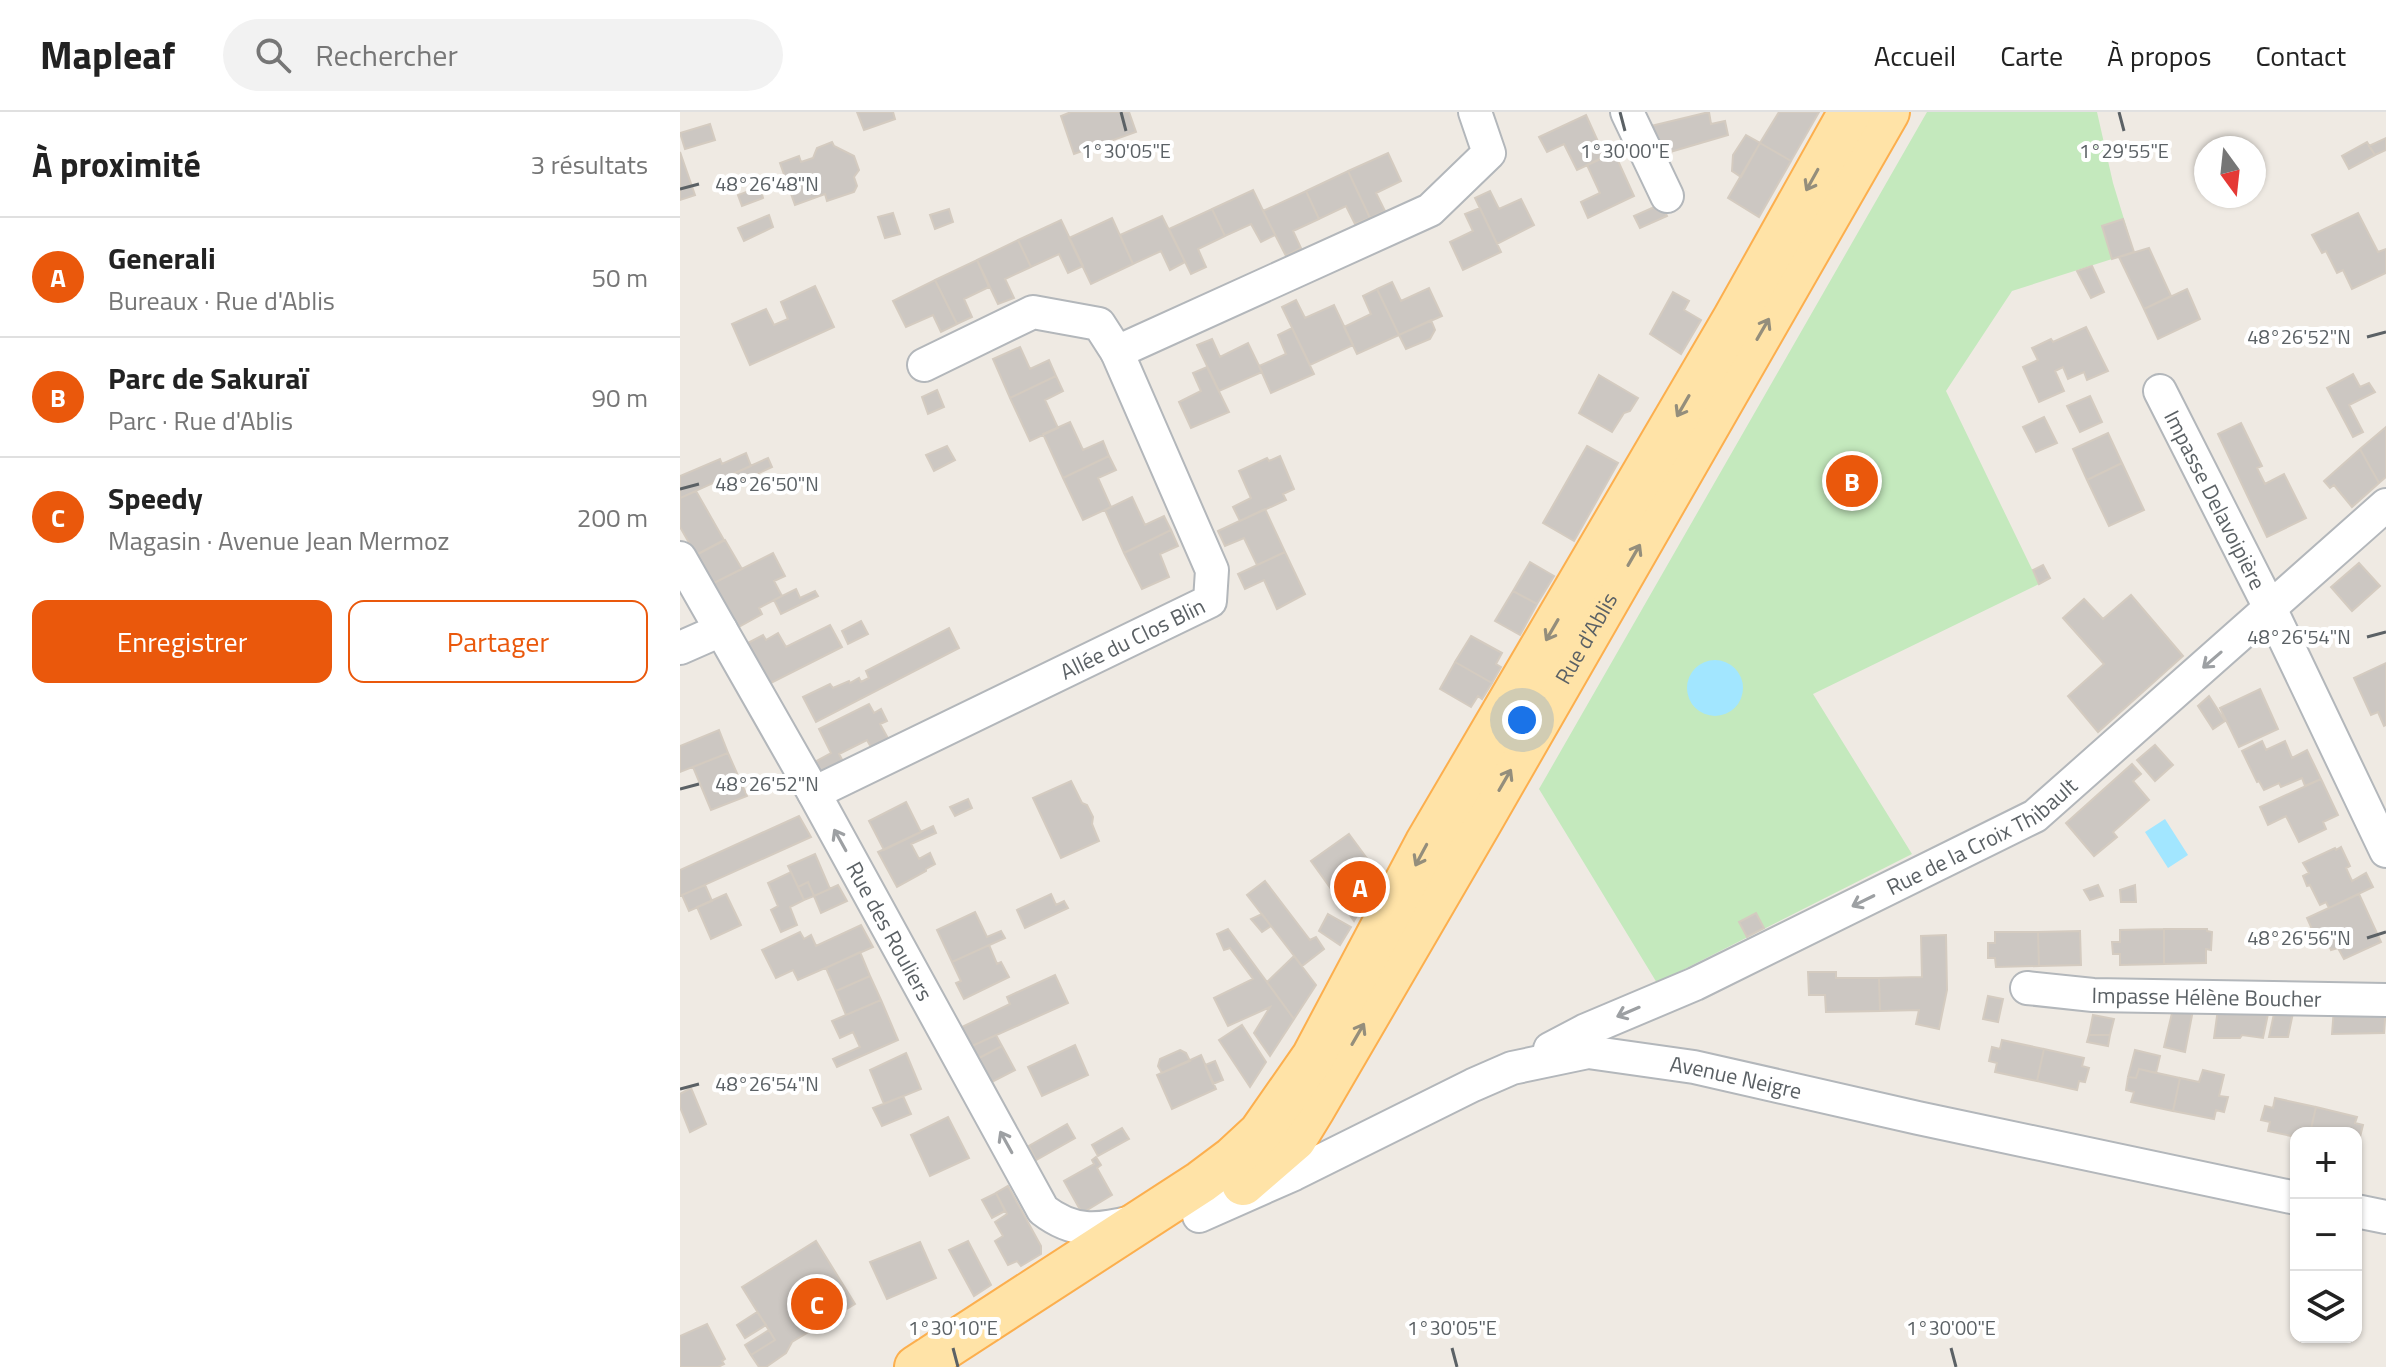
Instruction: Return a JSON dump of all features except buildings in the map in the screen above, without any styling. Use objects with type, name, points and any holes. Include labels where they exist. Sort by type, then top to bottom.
[{"type":"main road","name":"Rue d'Ablis","points":[[1278,1136],[1313,1057],[1426,844],[1734,319],[1850,112]]},
{"type":"main road","name":"Rue d'Ablis","points":[[1200,1199],[1233,1158],[1278,1136],[1381,993],[1888,112]]},
{"type":"main road","points":[[916,1367],[1147,1219],[1200,1199]]},
{"type":"main road","points":[[965,1367],[1085,1287],[1200,1199]]},
{"type":"street","points":[[1117,352],[1430,210],[1489,153],[1475,112]]},
{"type":"street","points":[[1627,112],[1667,196]]},
{"type":"street","name":"Allée du Clos Blin","points":[[814,793],[1210,601],[1212,570],[1117,352],[1099,324],[1033,312],[924,365]]},
{"type":"street","name":"Impasse Delavoipière","points":[[2160,391],[2270,608],[2386,851]]},
{"type":"street","name":"Rue de la Croix Thibault","points":[[1512,1068],[1586,1030],[1695,984],[2035,816],[2386,505]]},
{"type":"street","name":"Rue des Rouliers","points":[[680,558],[814,793],[1043,1210],[1058,1222],[1081,1229],[1111,1227],[1147,1219]]},
{"type":"street","points":[[680,648],[721,630]]},
{"type":"street","name":"Impasse Hélène Boucher","points":[[2027,988],[2093,995],[2386,1000]]},
{"type":"street","name":"Avenue Neigre","points":[[1200,1199],[1345,1149],[1512,1068],[1588,1052],[1694,1067],[2290,1197]]},
{"type":"street","points":[[1278,1136],[1345,1149]]},
{"type":"street","points":[[2362,1212],[2386,1217]]},
{"type":"green space","points":[[1927,112],[2097,112],[2113,183],[2134,252],[2012,291],[1946,391],[2039,584],[1813,694],[1912,854],[1657,983],[1539,789]]},
{"type":"water","points":[[1715,660],[1734,669],[1743,688],[1734,707],[1715,716],[1696,707],[1687,688],[1696,669]]},
{"type":"water","points":[[2165,819],[2188,855],[2168,868],[2145,832]]},
{"type":"place","name":"Parc de Sakuraï","points":[[1852,481]]},
{"type":"place","name":"Generali","points":[[1360,887]]},
{"type":"place","name":"Speedy","points":[[817,1304]]}]
